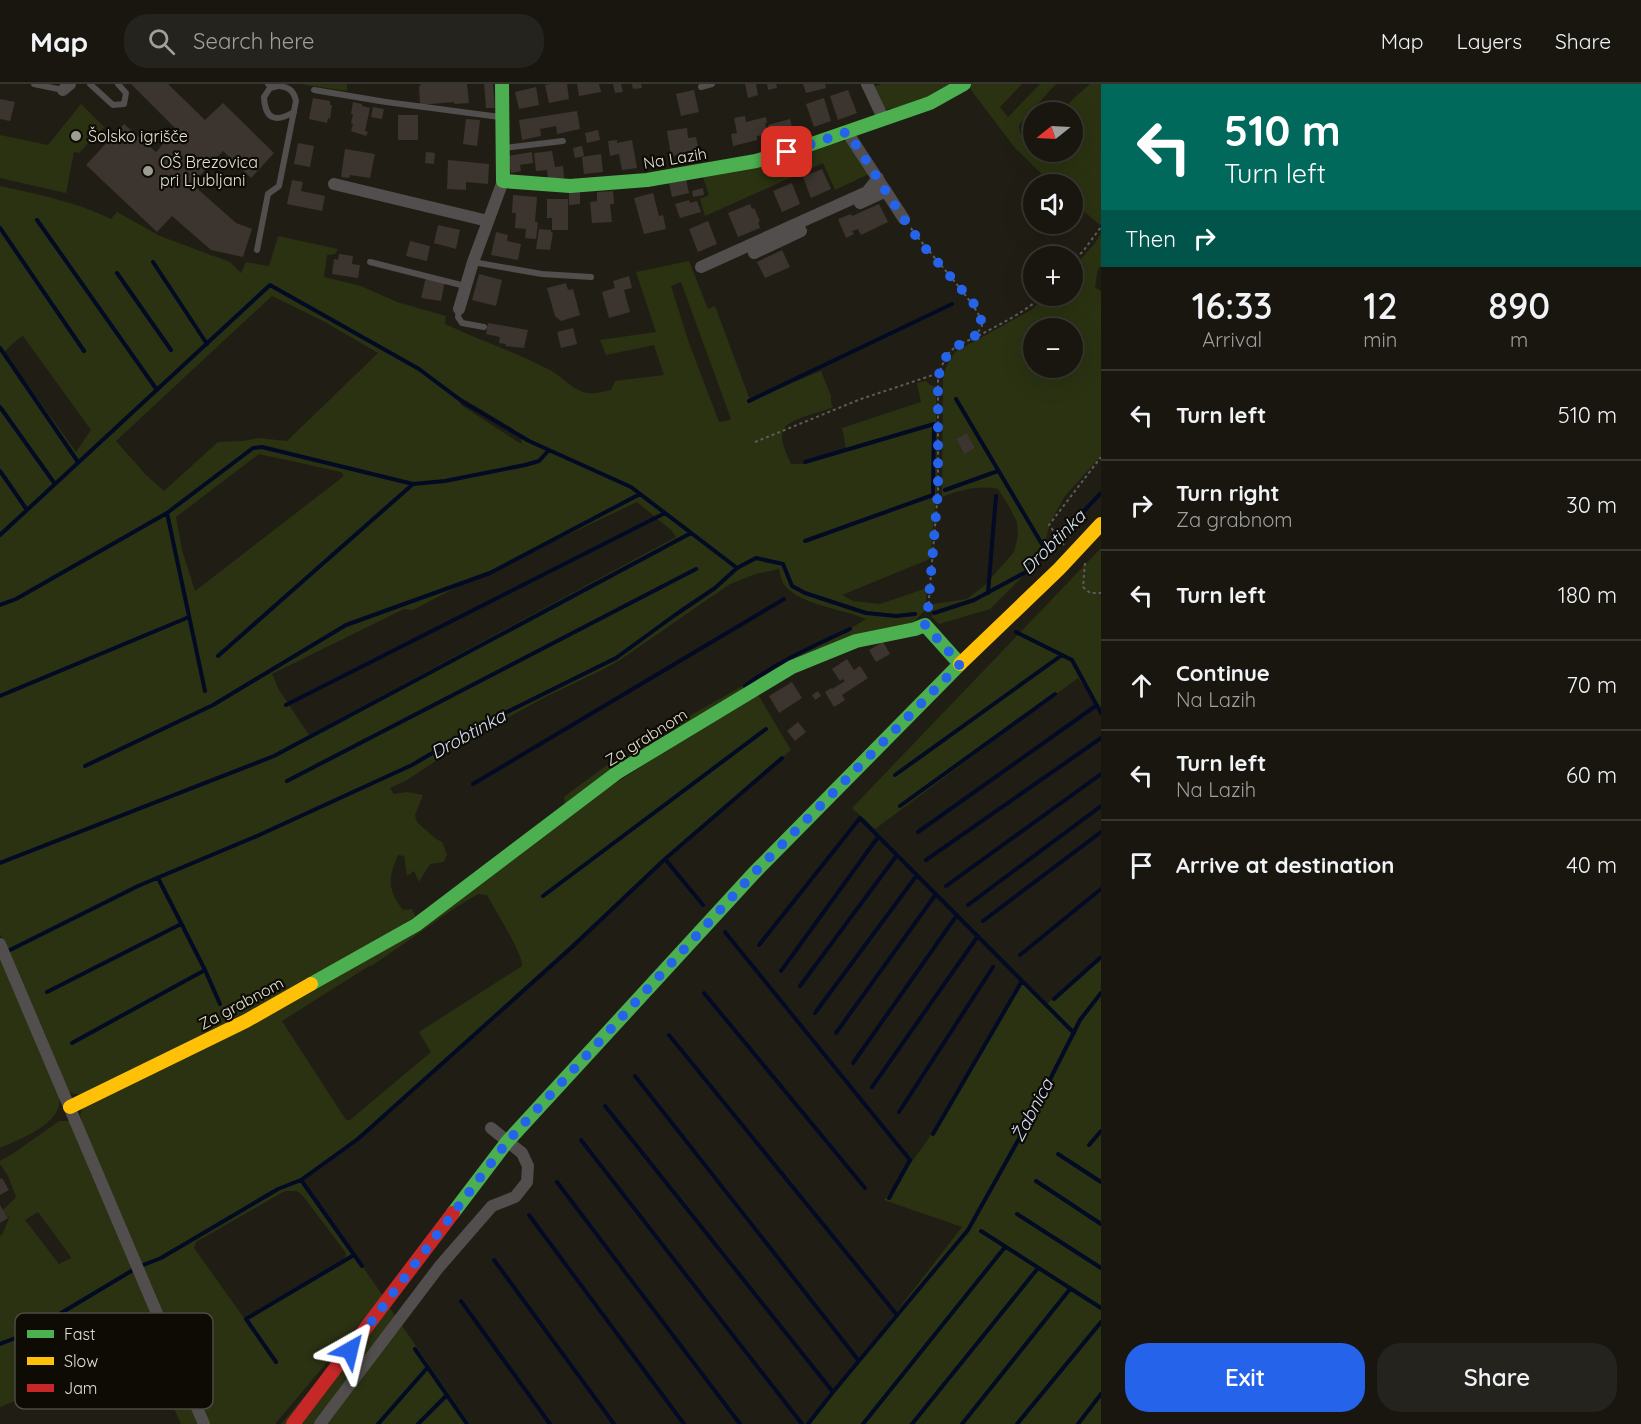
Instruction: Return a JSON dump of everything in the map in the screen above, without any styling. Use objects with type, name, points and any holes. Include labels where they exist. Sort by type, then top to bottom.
[{"type":"street","points":[[459,309],[503,181],[502,84]]},
{"type":"street","points":[[867,84],[883,118]]},
{"type":"street","name":"Na Lazih","points":[[503,181],[570,186],[647,180],[756,161],[930,103],[963,84]]},
{"type":"street","points":[[847,132],[904,219]]},
{"type":"street","points":[[701,267],[867,192],[878,178]]},
{"type":"street","points":[[334,184],[488,221]]},
{"type":"street","points":[[754,254],[886,191]]},
{"type":"street","points":[[293,1424],[507,1142],[754,873],[960,664],[1059,569],[1101,524]]},
{"type":"street","points":[[925,625],[960,664]]},
{"type":"street","name":"Za grabnom","points":[[70,1107],[246,1021],[416,925],[618,771],[792,667],[856,641],[925,625]]},
{"type":"street","points":[[0,945],[157,1313]]},
{"type":"street","points":[[320,1424],[439,1267],[492,1206],[515,1197],[527,1182],[528,1166],[522,1153],[491,1128]]},
{"type":"street","points":[[198,1409],[204,1424]]},
{"type":"lane","points":[[34,84],[66,87]]},
{"type":"lane","points":[[95,85],[113,105],[124,104],[126,93],[118,84]]},
{"type":"lane","points":[[257,250],[268,194],[279,186],[296,101],[290,89],[268,84]]},
{"type":"lane","points":[[701,87],[712,84]]},
{"type":"lane","points":[[278,86],[270,88],[264,97],[266,109],[275,119],[294,112]]},
{"type":"lane","points":[[314,90],[503,117]]},
{"type":"lane","points":[[504,148],[563,141]]},
{"type":"lane","points":[[370,262],[466,286]]},
{"type":"lane","points":[[474,262],[542,274],[591,277]]},
{"type":"lane","points":[[459,309],[458,317],[462,323],[484,327]]},
{"type":"path","points":[[904,219],[919,241],[944,268],[976,309],[982,325],[974,337]]},
{"type":"path","points":[[1083,249],[1101,227]]},
{"type":"path","points":[[925,625],[938,491],[939,373],[946,357],[954,348],[1013,317],[1028,306]]},
{"type":"path","points":[[755,442],[861,399],[939,373]]},
{"type":"path","points":[[1061,541],[1049,525],[1101,457]]},
{"type":"path","points":[[1088,538],[1083,586],[1090,593],[1101,593]]},
{"type":"green space","points":[[301,84],[347,84],[347,91],[306,85]]},
{"type":"green space","points":[[882,84],[956,84],[926,101],[884,110],[872,87]]},
{"type":"green space","points":[[970,84],[1022,84],[1000,107],[1008,117],[1040,84],[1056,84],[1040,102],[1023,102],[1023,121],[1019,125],[1020,133],[1023,136],[1023,156],[1015,148],[968,86]]},
{"type":"green space","points":[[1090,84],[1101,84],[1101,224],[1083,211],[1083,174],[1042,174],[1029,162],[1083,162],[1083,102],[1070,102]]},
{"type":"green space","points":[[81,104],[104,127],[79,153],[74,152],[66,193],[0,178],[0,135],[48,145]]},
{"type":"green space","points":[[849,140],[871,173],[835,190],[823,163],[705,216],[700,199],[709,195],[702,174]]},
{"type":"green space","points":[[0,186],[71,203],[111,219],[117,212],[160,236],[230,262],[241,273],[246,262],[269,266],[278,236],[338,249],[335,254],[327,255],[324,277],[361,286],[397,302],[446,316],[445,324],[535,363],[586,393],[611,390],[615,381],[664,375],[654,345],[606,355],[600,340],[656,332],[636,272],[689,261],[708,309],[715,306],[750,400],[821,371],[833,407],[802,417],[783,430],[783,443],[791,464],[802,464],[846,448],[842,428],[921,402],[917,383],[926,381],[936,387],[937,486],[930,559],[842,595],[853,601],[880,604],[927,588],[925,610],[914,622],[853,639],[678,732],[677,723],[866,619],[822,606],[799,596],[783,583],[779,569],[756,574],[730,584],[620,660],[545,697],[467,740],[407,780],[390,788],[394,794],[407,792],[423,795],[415,815],[416,820],[442,842],[447,854],[444,862],[430,864],[419,882],[414,871],[407,876],[404,856],[398,855],[392,871],[392,890],[403,910],[412,909],[416,918],[273,1001],[85,1095],[72,1093],[63,1083],[0,934]],"holes":[[[681,282],[730,420],[719,422],[689,343],[671,286]],[[272,296],[325,322],[378,353],[287,441],[258,438],[218,442],[164,491],[146,475],[116,441]],[[23,336],[91,430],[76,452],[4,352]],[[457,395],[512,428],[522,437],[521,444],[461,405]],[[259,454],[341,472],[344,476],[195,591],[182,550],[176,517]],[[637,502],[671,530],[676,537],[309,735],[279,690],[272,674],[404,609],[413,610]]]},
{"type":"green space","points":[[1101,233],[1101,266],[1098,269],[1095,287],[1101,291],[1101,456],[1065,496],[1050,523],[1045,543],[1034,565],[990,609],[939,624],[932,617],[933,604],[967,599],[985,585],[1014,552],[1018,536],[1017,522],[998,489],[970,489],[942,497],[943,378],[946,367],[955,352],[1036,306],[1083,306],[1083,257]],"holes":[[[967,433],[975,448],[963,453],[956,439]]]},
{"type":"green space","points":[[1101,548],[1101,715],[1078,678],[875,829],[852,808]]},
{"type":"green space","points":[[757,693],[791,750],[652,871],[382,1117],[302,1180],[383,1296],[275,1424],[209,1424],[203,1409],[213,1409],[213,1313],[162,1313],[80,1115],[83,1107],[277,1009],[603,791]],"holes":[[[478,894],[487,895],[513,942],[522,966],[419,1032],[431,1052],[350,1120],[346,1120],[282,1021],[373,965],[455,908]],[[285,1191],[297,1191],[346,1253],[345,1259],[258,1313],[244,1318],[194,1248],[196,1242]]]},
{"type":"green space","points":[[623,755],[629,762],[565,806],[564,797]]},
{"type":"green space","points":[[0,953],[60,1094],[58,1108],[49,1122],[0,1148]]},
{"type":"green space","points":[[1101,955],[1101,1424],[808,1424],[962,1227],[884,1200],[927,1141],[1021,980],[1047,1004]]},
{"type":"green space","points":[[59,1121],[70,1121],[152,1313],[15,1313],[15,1401],[0,1407],[0,1236],[9,1218],[3,1210],[16,1197],[0,1161]],"holes":[[[38,1212],[71,1258],[59,1264],[25,1220]]]},
{"type":"green space","points":[[385,1301],[470,1424],[281,1424]]},
{"type":"green space","points":[[174,1409],[193,1409],[199,1424],[181,1424]]},
{"type":"building","name":"OŠ Brezovica pri Ljubljani","points":[[131,84],[168,84],[205,120],[223,103],[274,153],[251,178],[223,151],[192,184],[236,223],[252,229],[243,257],[211,250],[172,216],[157,232],[86,165],[124,124],[156,152],[176,129]]},
{"type":"building","points":[[420,84],[467,84],[469,103],[420,105]]},
{"type":"building","points":[[484,84],[493,84],[495,108],[486,108]]},
{"type":"building","points":[[567,84],[569,99],[549,103],[545,85]]},
{"type":"building","points":[[577,84],[599,84],[601,92],[579,96]]},
{"type":"building","points":[[613,84],[621,84],[623,92],[615,93]]},
{"type":"building","points":[[632,84],[641,84],[642,88],[633,89]]},
{"type":"building","points":[[745,84],[756,84],[758,95],[748,98]]},
{"type":"building","points":[[767,84],[776,84],[777,88],[768,90]]},
{"type":"building","points":[[803,84],[825,84],[826,88],[806,93]]},
{"type":"building","points":[[536,87],[539,105],[519,109],[515,92]]},
{"type":"building","points":[[694,90],[699,112],[681,116],[676,94]]},
{"type":"building","points":[[848,90],[857,113],[838,120],[830,96]]},
{"type":"building","points":[[313,98],[330,101],[332,105],[330,119],[328,118],[327,123],[309,119]]},
{"type":"building","points":[[824,98],[831,121],[814,127],[806,104]]},
{"type":"building","points":[[0,99],[15,102],[10,121],[0,119]]},
{"type":"building","points":[[353,102],[370,108],[366,136],[351,131]]},
{"type":"building","points":[[373,107],[384,109],[382,119],[371,117]]},
{"type":"building","points":[[577,111],[580,129],[557,134],[556,126],[540,129],[541,136],[522,140],[519,120]]},
{"type":"building","points":[[398,115],[418,115],[418,140],[398,140]]},
{"type":"building","points":[[745,116],[746,122],[766,117],[768,134],[757,136],[757,140],[733,146],[731,134],[737,133],[734,118]]},
{"type":"building","points":[[466,119],[480,120],[477,146],[463,144]]},
{"type":"building","points":[[790,119],[794,135],[772,141],[768,125]]},
{"type":"building","points":[[687,128],[688,138],[696,137],[699,152],[671,156],[667,131]]},
{"type":"building","points":[[598,130],[600,140],[587,143],[585,133]]},
{"type":"building","points":[[617,140],[617,143],[632,140],[637,168],[622,170],[619,154],[610,156],[608,141]]},
{"type":"building","points":[[298,143],[314,146],[310,167],[294,164]]},
{"type":"building","points":[[582,146],[584,156],[575,158],[573,148]]},
{"type":"building","points":[[345,149],[375,154],[370,178],[350,175],[349,178],[341,177]]},
{"type":"building","points":[[552,151],[555,167],[563,166],[564,178],[548,180],[547,170],[536,171],[534,153]]},
{"type":"building","points":[[426,152],[435,153],[434,164],[425,163]]},
{"type":"building","points":[[532,152],[533,163],[520,165],[521,171],[511,173],[508,156]]},
{"type":"building","points":[[601,154],[603,172],[584,174],[582,157]]},
{"type":"building","points":[[448,160],[489,164],[488,184],[466,182],[466,190],[447,189]]},
{"type":"building","points":[[822,169],[831,189],[811,198],[803,177]]},
{"type":"building","points":[[686,179],[689,193],[672,197],[669,183]]},
{"type":"building","points":[[292,180],[303,182],[301,191],[325,196],[322,211],[287,204]]},
{"type":"building","points":[[792,183],[800,204],[782,212],[773,191]]},
{"type":"building","points":[[703,188],[704,195],[693,197],[692,191]]},
{"type":"building","points":[[613,191],[614,204],[610,204],[612,222],[592,223],[590,202],[597,201],[597,192]]},
{"type":"building","points":[[569,192],[580,192],[580,204],[569,205]]},
{"type":"building","points":[[653,193],[659,216],[663,215],[666,229],[644,234],[634,198]]},
{"type":"building","points":[[513,195],[537,197],[536,239],[525,238],[526,229],[515,228],[516,213],[512,213]]},
{"type":"building","points":[[547,199],[568,199],[568,230],[552,230],[552,218],[547,218]]},
{"type":"building","points":[[689,200],[690,203],[697,201],[701,212],[680,218],[675,204]]},
{"type":"building","points":[[750,204],[760,221],[758,222],[760,228],[738,237],[728,213]]},
{"type":"building","points":[[879,204],[888,222],[861,235],[858,229],[852,231],[854,234],[846,238],[838,219],[851,214],[852,216]]},
{"type":"building","points":[[708,221],[717,244],[698,252],[689,229]]},
{"type":"building","points":[[438,225],[460,230],[456,249],[434,243]]},
{"type":"building","points":[[539,229],[551,230],[553,233],[550,250],[536,249]]},
{"type":"building","points":[[496,232],[508,235],[507,241],[521,244],[518,260],[491,255]]},
{"type":"building","points":[[410,241],[430,246],[427,261],[406,256]]},
{"type":"building","points":[[782,250],[790,267],[765,278],[757,262]]},
{"type":"building","points":[[339,254],[353,256],[352,264],[360,265],[358,278],[332,274],[334,259],[338,260]]},
{"type":"building","points":[[479,274],[502,280],[496,306],[472,300]]},
{"type":"building","points":[[629,276],[632,288],[624,290],[630,312],[609,318],[602,292],[615,288],[613,281]]},
{"type":"building","points":[[426,277],[445,281],[441,301],[421,298]]},
{"type":"building","points":[[566,283],[568,290],[573,289],[580,315],[561,321],[555,316],[547,288]]},
{"type":"building","points":[[488,323],[528,330],[524,348],[505,346],[506,344],[499,343],[500,337],[486,334]]},
{"type":"building","points":[[573,328],[577,344],[561,348],[557,332]]},
{"type":"building","points":[[967,433],[975,448],[964,454],[956,439]]},
{"type":"building","points":[[883,642],[890,654],[876,662],[869,650]]},
{"type":"building","points":[[847,659],[854,670],[860,666],[868,678],[842,695],[845,700],[834,707],[825,692],[845,681],[843,679],[840,681],[832,669]]},
{"type":"building","points":[[792,682],[802,698],[779,713],[769,696]]},
{"type":"building","points":[[818,691],[821,696],[815,700],[812,695]]},
{"type":"building","points":[[798,722],[806,732],[795,741],[787,731]]},
{"type":"building","points":[[2,1178],[9,1190],[0,1195],[0,1179]]},
{"type":"building","points":[[0,1205],[8,1218],[0,1223]]},
{"type":"waterway","points":[[37,220],[157,390]]},
{"type":"waterway","points":[[0,228],[84,351]]},
{"type":"waterway","points":[[153,262],[207,344]]},
{"type":"waterway","points":[[117,273],[171,350]]},
{"type":"waterway","points":[[0,535],[270,285],[419,369],[463,402],[529,441],[631,487],[737,568]]},
{"type":"waterway","points":[[749,401],[952,304]]},
{"type":"waterway","points":[[0,348],[78,462]]},
{"type":"waterway","points":[[956,399],[1046,551]]},
{"type":"waterway","points":[[0,407],[55,484]]},
{"type":"waterway","points":[[805,462],[934,424],[933,495],[805,541]]},
{"type":"waterway","points":[[0,605],[16,599],[167,513],[253,448],[262,447],[413,484],[445,481],[525,465],[539,461],[549,450]]},
{"type":"waterway","points":[[0,471],[27,510]]},
{"type":"waterway","points":[[945,490],[998,471]]},
{"type":"waterway","points":[[218,656],[413,484]]},
{"type":"waterway","name":"Drobtinka","points":[[934,613],[974,600],[1026,572],[1101,493]]},
{"type":"waterway","points":[[85,766],[213,705],[346,625],[490,573],[640,494]]},
{"type":"waterway","points":[[988,593],[996,496]]},
{"type":"waterway","points":[[167,513],[205,691]]},
{"type":"waterway","points":[[286,705],[665,513]]},
{"type":"waterway","points":[[0,863],[274,756],[691,533]]},
{"type":"waterway","name":"Drobtinka","points":[[6,952],[138,886],[257,836],[412,765],[463,735],[616,658],[715,588],[737,568],[756,558],[783,564],[792,586],[805,593],[866,613],[896,616],[915,614]]},
{"type":"waterway","points":[[287,781],[696,569]]},
{"type":"waterway","points":[[473,784],[784,599]]},
{"type":"waterway","points":[[0,696],[189,617]]},
{"type":"waterway","points":[[745,686],[783,662],[850,629]]},
{"type":"waterway","points":[[1016,632],[1072,660],[1101,713]]},
{"type":"waterway","points":[[895,775],[1062,655]]},
{"type":"waterway","points":[[900,806],[1055,694]]},
{"type":"waterway","points":[[918,832],[1097,705]]},
{"type":"waterway","points":[[543,896],[766,729]]},
{"type":"waterway","points":[[926,860],[1101,738]]},
{"type":"waterway","points":[[61,1313],[138,1267],[161,1258],[278,1189],[301,1180],[358,1139],[571,948],[665,859],[782,758]]},
{"type":"waterway","points":[[946,886],[1101,774]]},
{"type":"waterway","points":[[968,905],[1101,806]]},
{"type":"waterway","points":[[759,945],[860,818],[1074,1033]]},
{"type":"waterway","points":[[983,921],[1101,832]]},
{"type":"waterway","points":[[781,971],[878,837]]},
{"type":"waterway","points":[[800,986],[897,855]]},
{"type":"waterway","points":[[665,859],[703,905]]},
{"type":"waterway","points":[[815,1013],[917,875]]},
{"type":"waterway","points":[[158,878],[220,1004]]},
{"type":"waterway","points":[[1020,955],[1101,889]]},
{"type":"waterway","points":[[836,1033],[936,894]]},
{"type":"waterway","points":[[853,1063],[957,915]]},
{"type":"waterway","points":[[47,992],[181,924]]},
{"type":"waterway","points":[[725,932],[910,1160],[889,1198]]},
{"type":"waterway","points":[[872,1087],[978,936]]},
{"type":"waterway","points":[[1054,999],[1101,957]]},
{"type":"waterway","points":[[899,1112],[993,967]]},
{"type":"waterway","points":[[72,1043],[205,970]]},
{"type":"waterway","points":[[933,1134],[1022,981]]},
{"type":"waterway","points":[[704,993],[865,1188]]},
{"type":"waterway","name":"Žabnica","points":[[808,1424],[968,1230],[1029,1121],[1080,1020],[1101,993]]},
{"type":"waterway","points":[[669,1035],[897,1315]]},
{"type":"waterway","points":[[635,1076],[859,1361]]},
{"type":"waterway","points":[[605,1106],[833,1392]]},
{"type":"waterway","points":[[1089,1145],[1101,1131]]},
{"type":"waterway","points":[[581,1140],[802,1424]]},
{"type":"waterway","points":[[1058,1154],[1101,1182]]},
{"type":"waterway","points":[[301,1180],[362,1266]]},
{"type":"waterway","points":[[1036,1181],[1101,1224]]},
{"type":"waterway","points":[[557,1182],[740,1424]]},
{"type":"waterway","points":[[1017,1214],[1101,1268]]},
{"type":"waterway","points":[[529,1215],[684,1424]]},
{"type":"waterway","points":[[981,1231],[1101,1308]]},
{"type":"waterway","points":[[863,1424],[1005,1247]]},
{"type":"waterway","points":[[276,1362],[246,1319],[354,1255]]},
{"type":"waterway","points":[[494,1260],[614,1424]]},
{"type":"waterway","points":[[912,1424],[1038,1268]]},
{"type":"waterway","points":[[962,1424],[1070,1289]]},
{"type":"waterway","points":[[461,1301],[550,1424]]},
{"type":"waterway","points":[[1017,1424],[1101,1322]]},
{"type":"waterway","points":[[0,1344],[15,1338]]},
{"type":"waterway","points":[[415,1349],[467,1424]]},
{"type":"waterway","points":[[378,1424],[428,1367]]},
{"type":"waterway","points":[[1078,1424],[1101,1394]]},
{"type":"waterway","points":[[418,1424],[447,1395]]},
{"type":"traffic: fast","points":[[502,84],[503,181],[570,186],[647,180],[756,161],[930,103],[964,84]]},
{"type":"traffic: fast","points":[[311,984],[416,925],[618,772],[792,667],[856,641],[925,625],[960,664]]},
{"type":"traffic: fast","points":[[453,1213],[507,1142],[754,873],[960,664]]},
{"type":"traffic: slow","points":[[960,664],[1059,569],[1101,524]]},
{"type":"traffic: slow","points":[[70,1107],[246,1021],[311,984]]},
{"type":"traffic: jam","points":[[293,1424],[453,1213]]},
{"type":"place","name":"Šolsko igrišče","points":[[76,136]]},
{"type":"place","name":"OŠ Brezovica pri Ljubljani","points":[[148,171]]},
{"type":"route","points":[[350,1350],[507,1142],[754,873],[960,664],[925,625],[938,491],[938,378],[946,357],[954,348],[974,337],[982,325],[980,317],[944,268],[919,241],[847,132],[787,152]]}]
